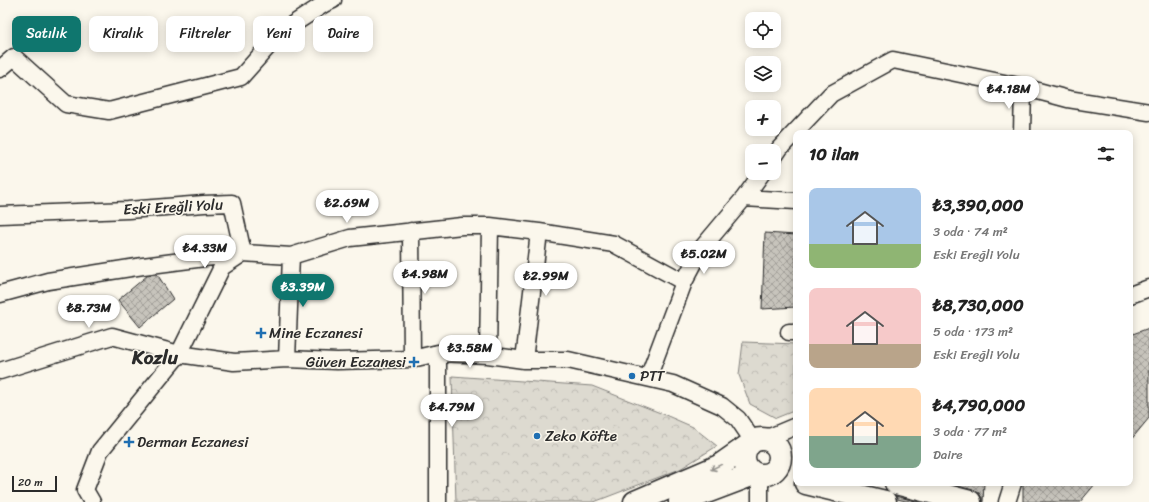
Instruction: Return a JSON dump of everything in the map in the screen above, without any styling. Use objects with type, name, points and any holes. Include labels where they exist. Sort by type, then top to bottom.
[{"type":"highway","points":[[635,502],[719,466],[759,441],[793,446]]},
{"type":"highway","points":[[680,502],[760,475],[771,474],[776,470],[781,460],[779,448],[759,441]]},
{"type":"highway","points":[[759,441],[746,450],[744,461],[750,471],[760,475],[793,480]]},
{"type":"highway","points":[[818,486],[885,502]]},
{"type":"highway","points":[[908,486],[970,502]]},
{"type":"street","points":[[0,69],[14,58],[66,104],[109,111],[241,77],[281,32],[324,4],[333,0]]},
{"type":"street","points":[[797,130],[831,94],[893,60],[1023,87],[1068,99],[1149,112]]},
{"type":"street","points":[[1022,130],[1023,87]]},
{"type":"street","points":[[781,147],[793,134]]},
{"type":"street","points":[[648,378],[684,282],[702,248],[744,198],[757,180]]},
{"type":"street","points":[[744,198],[793,201]]},
{"type":"street","name":"Eski Ereğli Yolu","points":[[0,215],[128,210],[204,204],[232,204],[243,253]]},
{"type":"street","points":[[0,294],[48,282],[143,266],[243,253],[291,256],[350,238],[462,226],[490,226],[614,244],[684,282]]},
{"type":"street","points":[[488,355],[490,226]]},
{"type":"street","points":[[411,231],[412,359]]},
{"type":"street","points":[[524,360],[539,232]]},
{"type":"street","points":[[92,502],[85,490],[100,451],[179,354],[222,267],[243,253]]},
{"type":"street","points":[[287,359],[291,256]]},
{"type":"street","points":[[1133,295],[1149,288]]},
{"type":"street","points":[[0,372],[112,336],[179,354],[234,362],[287,359],[337,361],[412,359],[438,354],[488,355],[524,360],[568,360],[673,384],[722,406],[738,419],[759,441],[793,427]]},
{"type":"street","points":[[438,354],[438,502]]},
{"type":"street","points":[[760,475],[760,502]]},
{"type":"street","points":[[1007,502],[1012,486]]},
{"type":"green space","points":[[743,342],[793,344],[793,411],[776,418],[750,404],[739,375]]},
{"type":"green space","points":[[452,376],[592,386],[693,427],[717,446],[680,469],[594,502],[456,502]]},
{"type":"building","points":[[765,233],[793,235],[793,307],[762,309]]},
{"type":"building","points":[[157,274],[173,299],[140,327],[118,300],[148,275]]},
{"type":"building","points":[[1149,328],[1149,418],[1133,437],[1133,334]]},
{"type":"building","points":[[958,486],[984,486],[983,502],[979,493]]},
{"type":"building","points":[[1023,486],[1093,486],[1080,502],[1023,502]]},
{"type":"building","points":[[895,496],[920,502],[910,502],[897,499]]},
{"type":"place","name":"Mine Eczanesi","points":[[261,333]]},
{"type":"place","name":"Güven Eczanesi","points":[[414,362]]},
{"type":"place","name":"PTT","points":[[632,376]]},
{"type":"place","name":"Zeko Köfte","points":[[537,436]]},
{"type":"place","name":"Derman Eczanesi","points":[[129,442]]},
{"type":"district","name":"Kozlu","points":[[155,357]]}]
